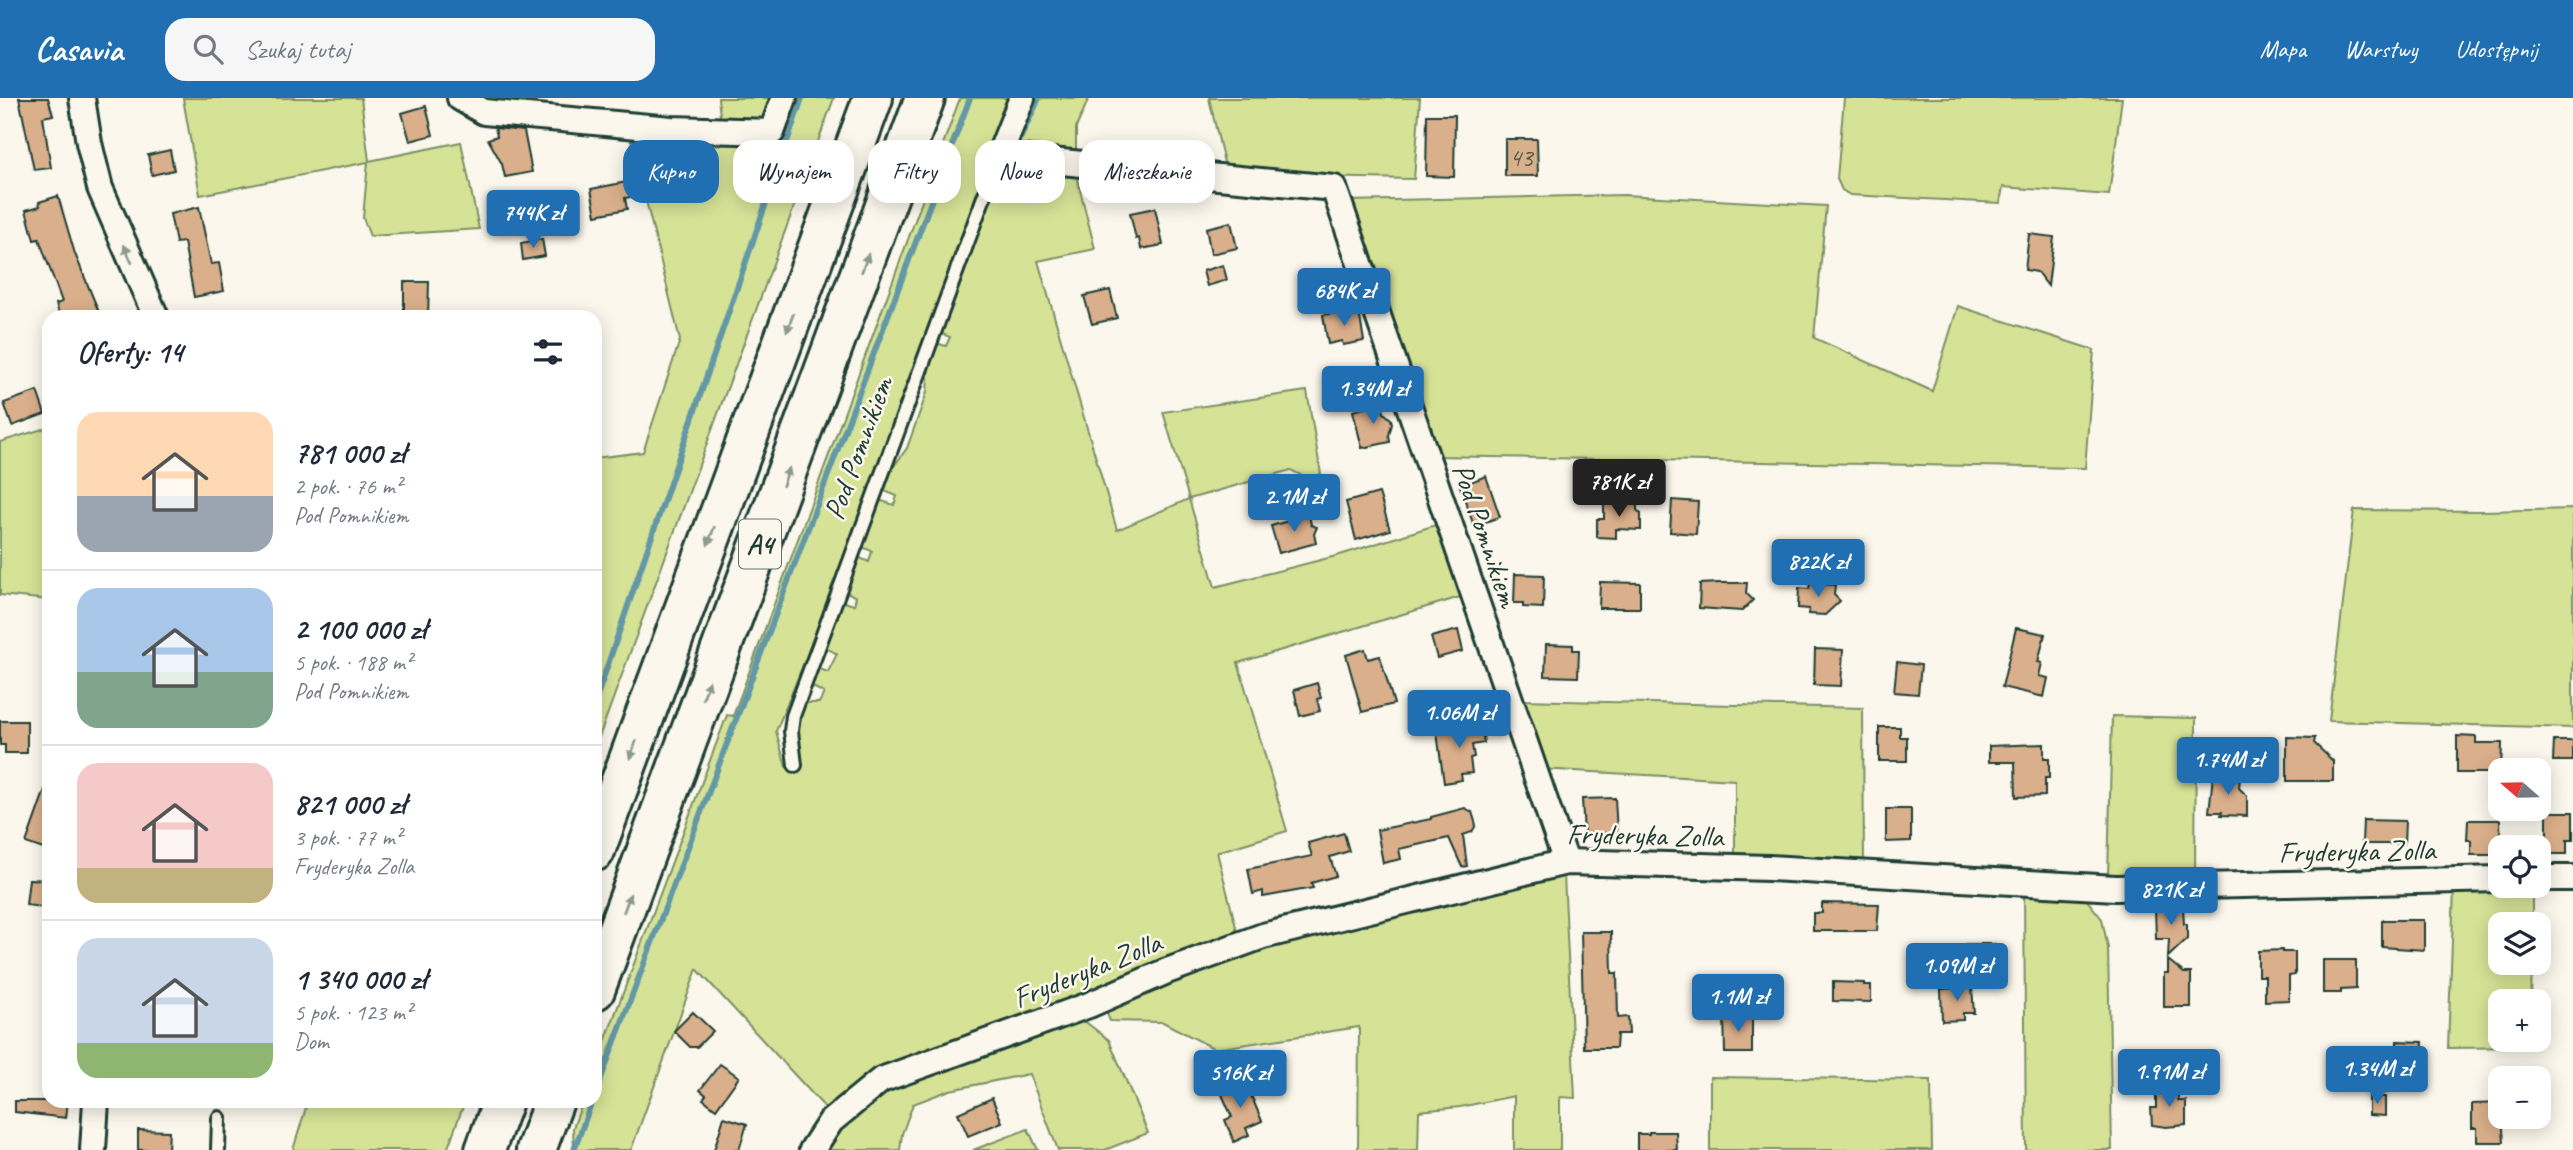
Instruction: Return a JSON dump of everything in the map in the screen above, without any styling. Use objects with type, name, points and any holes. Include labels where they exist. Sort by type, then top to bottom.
[{"type":"highway","name":"A4","points":[[602,832],[873,98]]},
{"type":"highway","name":"A4","points":[[602,971],[925,98]]},
{"type":"highway","points":[[485,1150],[500,1108]]},
{"type":"highway","points":[[536,1150],[551,1108]]},
{"type":"street","points":[[82,98],[100,188],[153,310]]},
{"type":"street","points":[[460,98],[484,112],[671,130],[772,132],[784,98]]},
{"type":"street","name":"Pod Pomnikiem","points":[[1005,140],[1022,98]]},
{"type":"street","name":"Pod Pomnikiem","points":[[1065,162],[1334,188],[1566,862]]},
{"type":"street","name":"Fryderyka Zolla","points":[[812,1150],[831,1121],[881,1080],[1089,1005],[1167,971],[1263,936],[1566,862],[1769,868],[2116,888],[2488,879]]},
{"type":"street","points":[[2551,878],[2573,878]]},
{"type":"street","points":[[93,1150],[96,1108]]},
{"type":"lane","name":"Pod Pomnikiem","points":[[796,765],[791,731],[793,716],[982,203]]},
{"type":"lane","points":[[218,1150],[219,1118]]},
{"type":"green space","points":[[183,98],[361,98],[369,161],[461,142],[479,229],[370,236],[363,218],[368,162],[200,195]]},
{"type":"green space","points":[[718,98],[777,98],[766,127],[721,124]]},
{"type":"green space","points":[[791,98],[834,98],[819,140],[776,140]]},
{"type":"green space","points":[[960,98],[1011,98],[993,140],[975,140],[975,199],[815,636],[776,731],[786,767],[801,765],[798,734],[801,711],[804,703],[819,703],[824,693],[811,686],[817,668],[828,672],[837,654],[823,646],[841,601],[854,605],[856,597],[845,591],[858,557],[869,562],[872,551],[862,547],[879,500],[894,505],[897,496],[882,490],[892,469],[907,448],[927,392],[929,364],[936,343],[946,346],[950,337],[940,333],[989,203],[1065,203],[1065,170],[1075,170],[1079,203],[1083,203],[1095,249],[1038,261],[1117,530],[1189,499],[1215,587],[1340,555],[1442,523],[1467,595],[1238,663],[1287,831],[1217,852],[1238,935],[1368,919],[1564,875],[1575,1098],[1560,1097],[1560,1150],[1514,1150],[1514,1096],[1460,1107],[1419,1111],[1418,1150],[1358,1150],[1359,1027],[1215,1049],[1163,1022],[1110,1021],[1104,1006],[1072,1005],[905,1057],[869,1077],[829,1112],[697,969],[631,1150],[574,1150],[573,1128],[580,1108],[602,1108],[602,1049],[727,715],[733,716],[921,203],[961,203],[961,140],[945,140]]},
{"type":"green space","points":[[1028,98],[1089,98],[1076,128],[1076,159],[1065,157],[1065,140],[1017,140],[1014,134]]},
{"type":"green space","points":[[1209,98],[1420,98],[1414,179],[1307,177],[1225,167]]},
{"type":"green space","points":[[1844,98],[2122,98],[2109,195],[2003,187],[2000,203],[1850,195],[1842,190],[1837,179]]},
{"type":"green space","points":[[629,131],[761,140],[733,140],[733,203],[795,203],[602,729],[602,457],[643,452],[680,340],[647,203],[719,203],[719,140],[631,140]]},
{"type":"green space","points":[[1624,195],[1826,206],[1814,338],[1932,391],[1958,306],[2094,350],[2085,468],[1433,456],[1346,201]]},
{"type":"green space","points":[[1307,391],[1321,474],[1308,479],[1291,470],[1189,499],[1163,412]]},
{"type":"green space","points":[[42,429],[42,599],[0,595],[0,442]]},
{"type":"green space","points":[[2573,509],[2573,728],[2329,721],[2354,510]]},
{"type":"green space","points":[[1520,700],[1863,708],[1864,866],[1735,857],[1735,780],[1540,769]]},
{"type":"green space","points":[[2112,716],[2196,718],[2195,879],[2108,877]]},
{"type":"green space","points":[[2454,888],[2488,888],[2488,898],[2532,898],[2532,912],[2488,912],[2488,975],[2532,975],[2531,989],[2488,989],[2488,1048],[2448,1048]]},
{"type":"green space","points":[[2024,892],[2086,899],[2102,919],[2108,948],[2112,1150],[2026,1150]]},
{"type":"green space","points":[[1083,1020],[1109,1040],[1148,1133],[1105,1150],[1058,1150],[1029,1074],[950,1090],[913,1104],[902,1134],[900,1150],[822,1150],[830,1136],[883,1086],[902,1080],[911,1083],[951,1070],[954,1063]]},
{"type":"green space","points":[[1710,1077],[1931,1080],[1932,1150],[1710,1150]]},
{"type":"green space","points":[[306,1108],[462,1108],[447,1150],[293,1150]]},
{"type":"green space","points":[[1028,1129],[1038,1150],[973,1150]]},
{"type":"building","points":[[19,98],[48,98],[53,115],[43,117],[51,168],[34,170]]},
{"type":"building","points":[[426,106],[433,135],[410,141],[402,113]]},
{"type":"building","points":[[1427,115],[1455,115],[1454,177],[1426,176]]},
{"type":"building","points":[[495,128],[524,131],[532,172],[505,177],[502,164],[488,139],[497,136]]},
{"type":"building","points":[[1505,139],[1537,139],[1538,176],[1505,176]]},
{"type":"building","points":[[170,150],[174,170],[152,175],[148,155]]},
{"type":"building","points":[[623,183],[623,203],[626,203],[627,209],[596,215],[591,189]]},
{"type":"building","points":[[58,196],[75,254],[98,310],[58,310],[56,304],[62,302],[39,239],[34,240],[26,210],[40,206],[39,202]]},
{"type":"building","points":[[199,207],[211,264],[219,263],[224,291],[194,297],[184,242],[176,243],[170,214]]},
{"type":"building","points":[[1155,208],[1163,245],[1141,249],[1130,213]]},
{"type":"building","points":[[1231,222],[1237,248],[1211,254],[1206,228]]},
{"type":"building","points":[[2029,234],[2054,237],[2048,286],[2037,272],[2025,270]]},
{"type":"building","points":[[542,239],[545,256],[523,260],[521,243]]},
{"type":"building","points":[[1223,265],[1227,280],[1207,286],[1203,271]]},
{"type":"building","points":[[404,282],[429,282],[428,310],[404,310]]},
{"type":"building","points":[[1110,290],[1117,318],[1092,324],[1084,296]]},
{"type":"building","points":[[1345,311],[1346,314],[1359,312],[1364,341],[1343,345],[1342,341],[1328,344],[1323,315]]},
{"type":"building","points":[[37,391],[42,415],[12,426],[4,403]]},
{"type":"building","points":[[1382,403],[1384,413],[1391,419],[1390,442],[1362,448],[1353,411]]},
{"type":"building","points":[[1486,476],[1500,517],[1474,526],[1460,486]]},
{"type":"building","points":[[1379,493],[1390,530],[1356,540],[1346,502]]},
{"type":"building","points":[[1672,500],[1698,502],[1696,534],[1670,532]]},
{"type":"building","points":[[1604,501],[1637,502],[1637,510],[1641,514],[1641,530],[1616,529],[1616,538],[1597,537],[1597,519],[1604,519]]},
{"type":"building","points":[[1309,515],[1311,525],[1317,527],[1314,534],[1316,543],[1279,553],[1271,526]]},
{"type":"building","points":[[1515,574],[1544,575],[1543,608],[1523,607],[1523,603],[1514,603]]},
{"type":"building","points":[[1600,582],[1640,583],[1640,608],[1599,608]]},
{"type":"building","points":[[1747,583],[1746,593],[1753,600],[1742,611],[1699,608],[1700,584]]},
{"type":"building","points":[[1810,583],[1835,585],[1834,595],[1840,601],[1825,615],[1808,614],[1809,609],[1798,608],[1799,588],[1809,589]]},
{"type":"building","points":[[2016,628],[2045,634],[2038,662],[2042,663],[2039,676],[2048,678],[2044,697],[2002,687]]},
{"type":"building","points":[[1458,630],[1463,651],[1437,658],[1431,637]]},
{"type":"building","points":[[1546,644],[1573,645],[1573,650],[1579,650],[1578,677],[1545,676]]},
{"type":"building","points":[[1365,649],[1368,659],[1380,656],[1394,704],[1362,712],[1346,655]]},
{"type":"building","points":[[1815,649],[1843,650],[1841,686],[1814,685]]},
{"type":"building","points":[[1897,662],[1921,665],[1918,694],[1894,692]]},
{"type":"building","points":[[1317,683],[1321,698],[1317,699],[1320,711],[1300,716],[1294,690]]},
{"type":"building","points":[[0,721],[27,721],[27,753],[5,753],[5,745],[0,745]]},
{"type":"building","points":[[1481,721],[1484,743],[1472,745],[1472,773],[1461,774],[1462,780],[1444,783],[1437,733],[1462,729],[1461,724]]},
{"type":"building","points":[[1879,727],[1900,727],[1900,737],[1907,737],[1907,761],[1879,761]]},
{"type":"building","points":[[2457,736],[2476,737],[2476,743],[2502,743],[2502,758],[2488,758],[2488,773],[2457,773]]},
{"type":"building","points":[[2287,737],[2315,738],[2314,743],[2333,761],[2333,781],[2287,781]]},
{"type":"building","points":[[2554,741],[2573,741],[2573,761],[2553,761]]},
{"type":"building","points":[[2044,744],[2044,758],[2049,758],[2045,796],[2016,797],[2015,762],[1989,762],[1989,746]]},
{"type":"building","points":[[2213,776],[2240,777],[2239,788],[2247,796],[2247,816],[2209,812]]},
{"type":"building","points":[[42,798],[42,849],[26,843]]},
{"type":"building","points":[[1615,798],[1617,833],[1584,834],[1582,799]]},
{"type":"building","points":[[1465,808],[1472,812],[1476,825],[1472,832],[1463,835],[1467,866],[1462,867],[1449,838],[1399,849],[1401,859],[1383,863],[1377,830],[1431,819]]},
{"type":"building","points":[[1886,809],[1911,809],[1911,841],[1886,842]]},
{"type":"building","points":[[2552,812],[2573,812],[2573,840],[2567,840],[2567,854],[2551,854],[2551,835],[2547,835],[2547,821],[2552,821]]},
{"type":"building","points":[[2363,820],[2405,821],[2404,844],[2362,844]]},
{"type":"building","points":[[2468,820],[2500,821],[2500,835],[2488,835],[2488,855],[2471,855],[2471,840],[2467,840]]},
{"type":"building","points":[[1344,833],[1349,851],[1330,857],[1336,876],[1311,883],[1313,888],[1263,897],[1263,891],[1253,894],[1248,869],[1312,856],[1308,843]]},
{"type":"building","points":[[29,879],[42,880],[42,907],[26,905]]},
{"type":"building","points":[[1822,903],[1879,904],[1877,931],[1813,931],[1813,913],[1822,913]]},
{"type":"building","points":[[2155,907],[2183,907],[2187,939],[2168,957],[2169,939],[2156,939]]},
{"type":"building","points":[[2382,920],[2424,920],[2424,950],[2382,947]]},
{"type":"building","points":[[1581,932],[1611,932],[1612,973],[1617,973],[1618,1018],[1628,1017],[1629,1034],[1617,1034],[1616,1048],[1584,1048]]},
{"type":"building","points":[[1966,944],[1995,944],[1996,973],[1958,974],[1958,950],[1966,950]]},
{"type":"building","points":[[2258,951],[2295,952],[2295,975],[2289,976],[2289,1000],[2265,1001],[2265,976],[2258,976]]},
{"type":"building","points":[[2168,960],[2184,973],[2191,973],[2191,1007],[2164,1007],[2164,973],[2168,973]]},
{"type":"building","points":[[2323,960],[2356,960],[2356,989],[2341,990],[2341,993],[2323,993]]},
{"type":"building","points":[[1833,982],[1871,985],[1871,1002],[1833,1001]]},
{"type":"building","points":[[1972,987],[1974,1013],[1963,1013],[1963,1020],[1942,1021],[1941,989]]},
{"type":"building","points":[[693,1012],[713,1031],[697,1047],[690,1047],[674,1031]]},
{"type":"building","points":[[1724,1015],[1752,1015],[1752,1053],[1725,1053]]},
{"type":"building","points":[[2397,1041],[2423,1042],[2421,1081],[2372,1080],[2374,1048],[2397,1049]]},
{"type":"building","points":[[720,1064],[739,1077],[716,1109],[703,1099],[706,1095],[700,1090]]},
{"type":"building","points":[[1244,1079],[1262,1121],[1246,1128],[1249,1135],[1234,1142],[1225,1120],[1232,1117],[1220,1090]]},
{"type":"building","points":[[2156,1089],[2178,1089],[2178,1101],[2186,1101],[2186,1125],[2152,1125],[2151,1108],[2156,1108]]},
{"type":"building","points":[[2369,1097],[2385,1097],[2385,1116],[2369,1115]]},
{"type":"building","points":[[992,1098],[1002,1122],[968,1136],[958,1113]]},
{"type":"building","points":[[15,1101],[42,1101],[42,1108],[67,1108],[66,1118],[15,1112]]},
{"type":"building","points":[[2488,1103],[2488,1129],[2503,1129],[2504,1142],[2477,1142],[2477,1128],[2472,1128],[2472,1104]]},
{"type":"building","points":[[724,1117],[747,1124],[739,1150],[714,1150]]},
{"type":"building","points":[[138,1130],[169,1131],[168,1150],[138,1150]]},
{"type":"building","points":[[1676,1132],[1677,1150],[1637,1150],[1637,1134]]},
{"type":"waterway","points":[[602,682],[802,98]]},
{"type":"waterway","points":[[602,1075],[970,98]]},
{"type":"waterway","points":[[1021,137],[1039,98]]},
{"type":"waterway","points":[[574,1150],[589,1108]]}]
